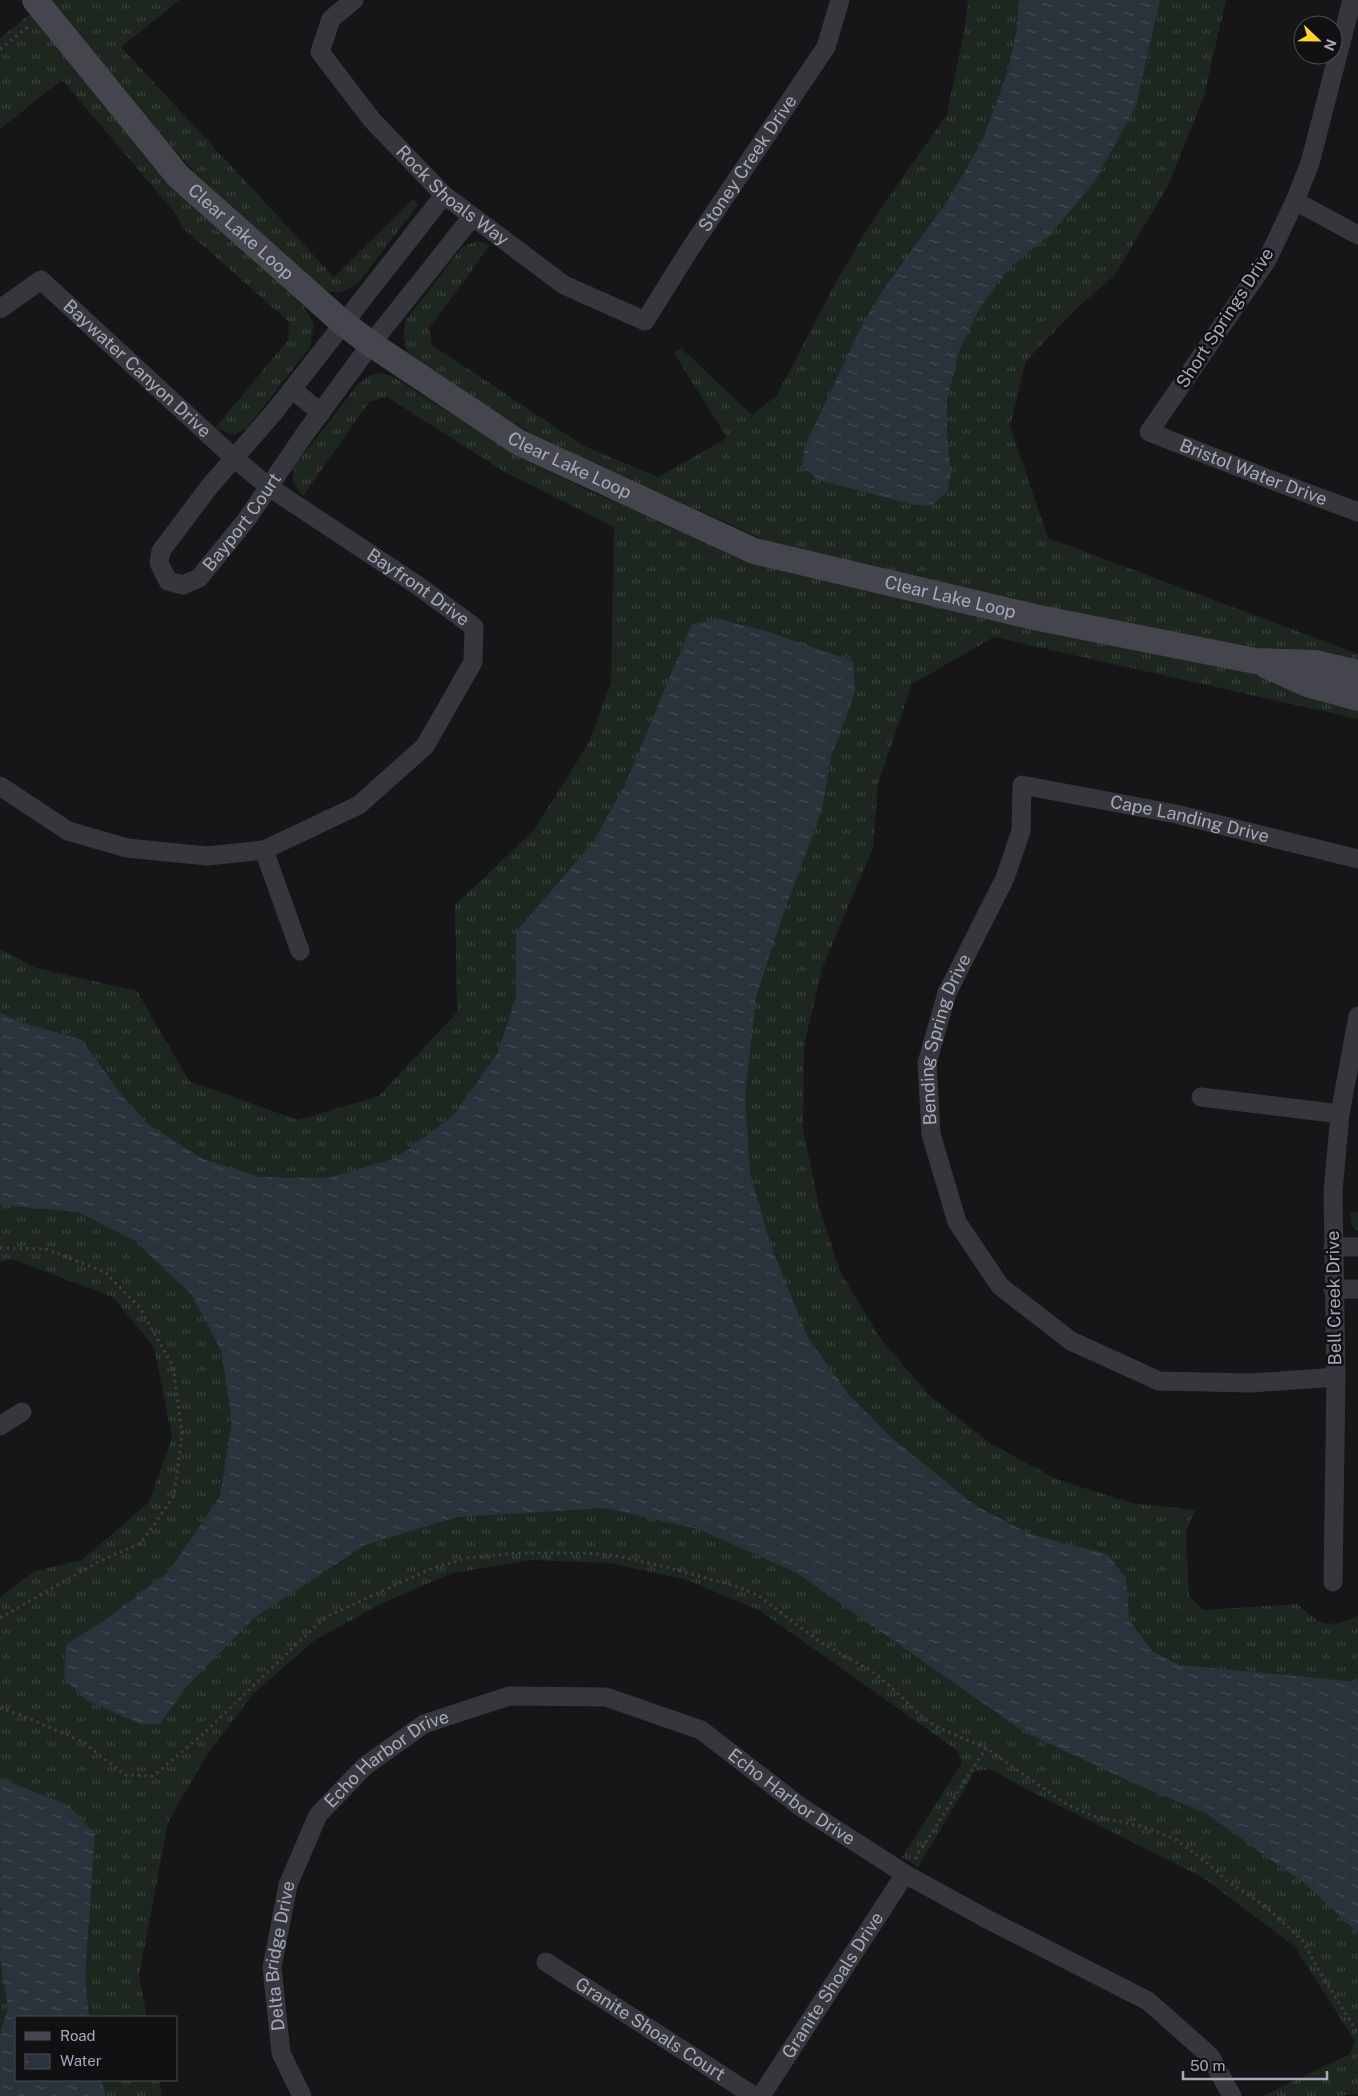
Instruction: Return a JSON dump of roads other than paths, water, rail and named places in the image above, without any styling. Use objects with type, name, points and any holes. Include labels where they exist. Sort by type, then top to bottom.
[{"type":"street","name":"Clear Lake Loop","points":[[35,0],[178,176],[343,323],[371,344],[518,442],[754,551],[1039,618],[1255,661],[1315,663],[1358,673]]},
{"type":"street","name":"Rock Shoals Way","points":[[354,0],[331,19],[320,52],[372,120],[444,195],[564,285],[646,321]]},
{"type":"street","name":"Stoney Creek Drive","points":[[646,321],[690,249],[826,46],[840,0]]},
{"type":"street","name":"Short Springs Drive","points":[[1150,432],[1267,260],[1295,201],[1310,163],[1352,0]]},
{"type":"street","name":"Bayport Court","points":[[444,195],[292,389],[209,487],[161,551],[159,563],[168,580],[183,585],[199,578],[247,519],[371,344],[472,217]]},
{"type":"street","points":[[1295,201],[1358,235]]},
{"type":"street","name":"Baywater Canyon Drive","points":[[0,309],[41,280],[234,458]]},
{"type":"street","points":[[292,389],[321,413]]},
{"type":"street","name":"Bristol Water Drive","points":[[1150,432],[1358,512]]},
{"type":"street","name":"Bayfront Drive","points":[[0,786],[68,831],[127,848],[207,856],[264,850],[359,805],[425,746],[473,662],[474,627],[417,585],[270,486],[234,458]]},
{"type":"street","name":"Clear Lake Loop","points":[[1255,661],[1307,684],[1358,698]]},
{"type":"street","name":"Cape Landing Drive","points":[[1022,785],[1176,814],[1358,859]]},
{"type":"street","name":"Bending Spring Drive","points":[[1022,785],[1021,831],[1005,878],[947,993],[927,1063],[931,1134],[956,1222],[1000,1286],[1071,1341],[1159,1381],[1251,1383],[1336,1377]]},
{"type":"street","points":[[264,850],[300,951]]},
{"type":"street","name":"Bell Creek Drive","points":[[1333,1582],[1336,1377],[1333,1289],[1333,1192],[1340,1114],[1358,1016]]},
{"type":"street","points":[[1201,1097],[1340,1114]]},
{"type":"street","points":[[1333,1247],[1358,1247]]},
{"type":"street","points":[[1333,1289],[1358,1289]]},
{"type":"street","points":[[0,1426],[22,1412]]},
{"type":"street","name":"Echo Harbor Drive","points":[[318,1816],[365,1766],[424,1724],[509,1696],[606,1697],[701,1730],[801,1807],[904,1874],[985,1918],[1148,2001],[1210,2056],[1232,2096]]},
{"type":"street","name":"Delta Bridge Drive","points":[[302,2096],[281,2053],[272,1967],[288,1886],[318,1816]]},
{"type":"street","name":"Granite Shoals Drive","points":[[761,2096],[904,1874]]},
{"type":"street","name":"Granite Shoals Court","points":[[546,1962],[754,2096]]},
{"type":"water","points":[[1019,0],[1160,0],[1136,106],[1095,181],[1048,237],[1009,268],[979,309],[959,351],[947,401],[947,437],[951,474],[947,492],[931,506],[915,505],[818,480],[802,466],[805,446],[861,327],[883,290],[948,200],[983,139],[1007,73],[1016,34]]},
{"type":"water","points":[[719,619],[769,632],[853,661],[855,693],[831,757],[822,810],[784,912],[756,997],[745,1096],[750,1174],[771,1246],[807,1336],[850,1396],[892,1438],[976,1506],[1030,1534],[1107,1554],[1126,1578],[1129,1620],[1153,1652],[1180,1665],[1358,1682],[1358,1933],[1305,1884],[1207,1814],[1138,1785],[1024,1732],[797,1573],[698,1529],[604,1508],[457,1517],[365,1545],[254,1618],[187,1686],[160,1724],[140,1724],[86,1700],[64,1678],[66,1645],[111,1616],[169,1571],[220,1496],[232,1421],[221,1350],[191,1294],[135,1241],[78,1212],[0,1205],[0,1013],[24,1023],[82,1040],[120,1093],[149,1125],[203,1159],[261,1177],[327,1178],[396,1158],[454,1115],[497,1054],[516,998],[516,932],[593,842],[624,787],[692,624]]},
{"type":"water","points":[[0,1778],[68,1805],[95,1834],[85,1977],[89,2016],[15,2016],[15,2081],[101,2081],[106,2096],[0,2096],[0,2034],[8,2007],[0,1960]]}]
